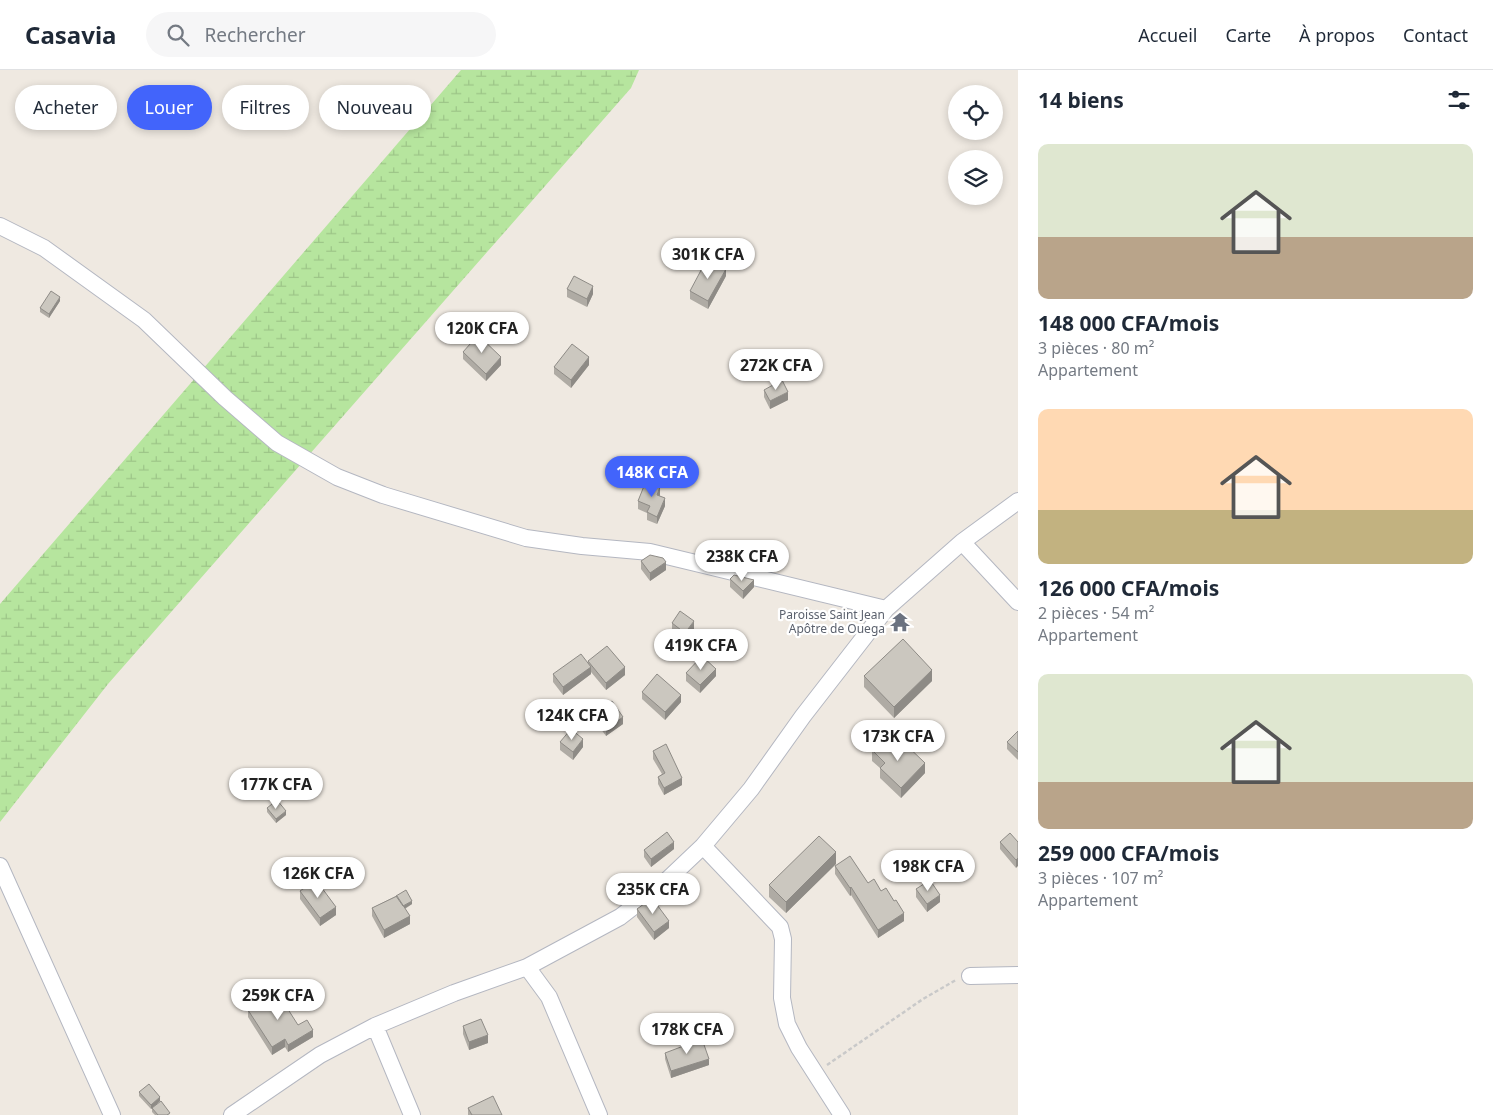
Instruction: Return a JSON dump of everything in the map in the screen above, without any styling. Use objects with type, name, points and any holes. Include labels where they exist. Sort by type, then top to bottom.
[{"type":"street","points":[[0,226],[44,248],[144,320],[225,398],[277,443],[337,477],[383,495],[526,538],[582,546],[650,552],[886,609]]},
{"type":"street","points":[[232,1115],[320,1055],[375,1026],[454,993],[527,967],[620,917],[664,883],[703,846],[751,789],[803,716],[886,609],[962,542],[1018,501]]},
{"type":"street","points":[[962,542],[1018,602]]},
{"type":"street","points":[[703,846],[780,927],[783,940],[782,998],[787,1024],[799,1048],[842,1115]]},
{"type":"street","points":[[0,866],[112,1115]]},
{"type":"street","points":[[527,967],[549,997],[599,1115]]},
{"type":"street","points":[[970,976],[1018,975]]},
{"type":"street","points":[[375,1026],[412,1115]]},
{"type":"path","points":[[816,1073],[923,999],[953,982],[970,976]]},
{"type":"green space","points":[[461,70],[639,70],[631,88],[108,684],[0,822],[0,604],[409,130],[431,130],[431,105]]},
{"type":"building","points":[[707,259],[726,269],[708,301],[690,291]]},
{"type":"building","points":[[574,276],[593,286],[587,299],[567,289]]},
{"type":"building","points":[[51,291],[60,297],[49,314],[40,308]]},
{"type":"building","points":[[478,335],[501,357],[486,374],[463,352]]},
{"type":"building","points":[[572,344],[589,357],[571,380],[554,367]]},
{"type":"building","points":[[782,380],[788,392],[770,401],[764,390]]},
{"type":"building","points":[[646,481],[660,487],[657,495],[665,498],[657,517],[647,512],[650,506],[638,501]]},
{"type":"building","points":[[650,555],[663,558],[666,562],[650,573],[641,561]]},
{"type":"building","points":[[734,575],[754,580],[743,591],[730,579]]},
{"type":"building","points":[[680,611],[694,621],[685,633],[672,623]]},
{"type":"building","points":[[903,639],[932,670],[894,707],[864,676]]},
{"type":"building","points":[[607,646],[625,667],[606,683],[588,661]]},
{"type":"building","points":[[581,654],[591,667],[563,687],[553,674]]},
{"type":"building","points":[[702,656],[716,669],[700,685],[686,673]]},
{"type":"building","points":[[657,674],[681,695],[665,712],[642,692]]},
{"type":"building","points":[[612,701],[623,717],[606,729],[595,713]]},
{"type":"building","points":[[571,729],[583,739],[573,752],[560,742]]},
{"type":"building","points":[[1018,731],[1018,752],[1007,742]]},
{"type":"building","points":[[884,739],[893,748],[901,740],[925,763],[901,788],[880,768],[885,763],[872,750]]},
{"type":"building","points":[[666,744],[682,778],[664,788],[658,777],[665,773],[653,751]]},
{"type":"building","points":[[277,800],[286,811],[276,819],[267,808]]},
{"type":"building","points":[[667,832],[674,842],[651,859],[644,850]]},
{"type":"building","points":[[1010,833],[1018,842],[1018,858],[1016,860],[1000,842]]},
{"type":"building","points":[[819,836],[836,852],[786,902],[769,885]]},
{"type":"building","points":[[850,856],[868,883],[874,879],[881,891],[886,888],[904,913],[878,930],[851,887],[835,866]]},
{"type":"building","points":[[316,880],[336,907],[320,918],[300,891]]},
{"type":"building","points":[[930,880],[940,895],[927,904],[916,889]]},
{"type":"building","points":[[406,890],[412,901],[403,906],[396,896]]},
{"type":"building","points":[[397,896],[410,916],[384,930],[372,908]]},
{"type":"building","points":[[652,898],[669,921],[654,932],[637,909]]},
{"type":"building","points":[[277,992],[298,1025],[307,1020],[313,1030],[288,1045],[285,1039],[272,1047],[248,1010]]},
{"type":"building","points":[[481,1019],[488,1035],[469,1042],[463,1026]]},
{"type":"building","points":[[702,1039],[709,1059],[671,1071],[665,1053]]},
{"type":"building","points":[[149,1084],[160,1097],[151,1105],[139,1092]]},
{"type":"building","points":[[493,1096],[502,1115],[472,1115],[468,1108]]},
{"type":"building","points":[[161,1101],[170,1113],[167,1115],[158,1115],[152,1108]]},
{"type":"place","name":"Paroisse Saint Jean Apôtre de Ouega","points":[[900,622]]}]
